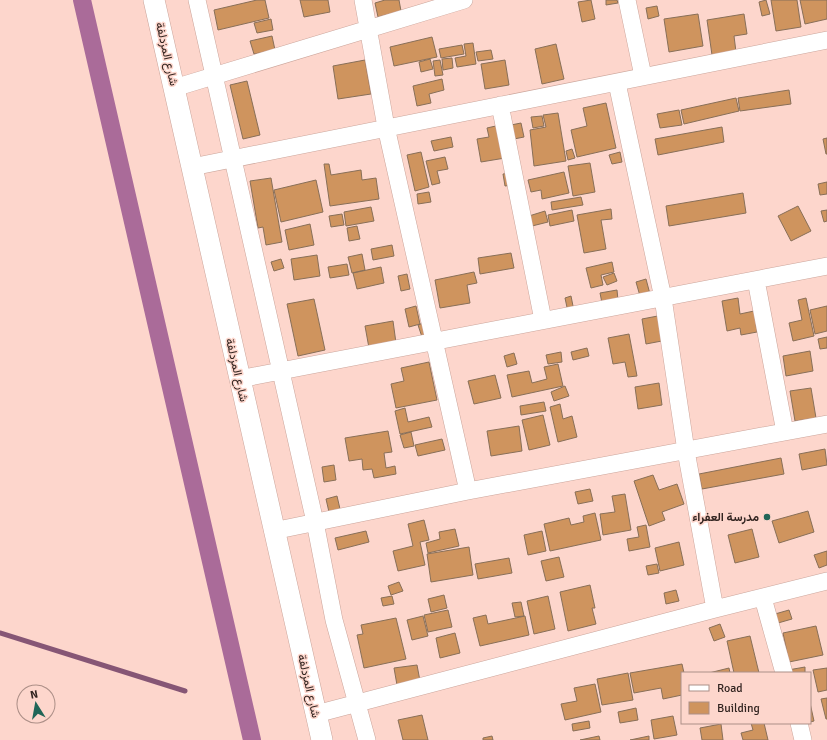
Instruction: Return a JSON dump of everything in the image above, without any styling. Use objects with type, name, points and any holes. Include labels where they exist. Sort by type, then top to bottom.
[{"type":"street","name":"شارع المزدلفة","points":[[154,0],[273,531],[322,740]]},
{"type":"street","points":[[197,0],[213,77],[233,159],[314,522],[334,620],[367,740]]},
{"type":"street","points":[[363,0],[386,126],[468,492]]},
{"type":"street","points":[[174,88],[464,0]]},
{"type":"street","points":[[627,0],[644,76]]},
{"type":"street","points":[[192,168],[386,126],[617,83],[644,76],[827,40]]},
{"type":"street","points":[[617,83],[663,298],[686,451],[715,609]]},
{"type":"street","points":[[500,105],[543,320]]},
{"type":"street","points":[[239,379],[435,340],[827,266]]},
{"type":"street","points":[[756,280],[785,432]]},
{"type":"street","points":[[273,531],[468,492],[827,424]]},
{"type":"street","points":[[316,714],[827,581]]},
{"type":"street","points":[[763,598],[784,672]]},
{"type":"street","points":[[798,724],[803,740]]},
{"type":"building","points":[[257,0],[265,0],[269,18],[218,30],[214,10]]},
{"type":"building","points":[[300,0],[328,0],[330,12],[304,17]]},
{"type":"building","points":[[385,0],[399,0],[401,11],[378,17],[375,3]]},
{"type":"building","points":[[591,0],[595,19],[582,22],[578,2]]},
{"type":"building","points":[[606,0],[617,0],[618,3],[606,5]]},
{"type":"building","points":[[766,0],[770,14],[762,16],[759,2]]},
{"type":"building","points":[[771,0],[797,0],[801,27],[776,31]]},
{"type":"building","points":[[800,0],[827,0],[827,19],[805,24]]},
{"type":"building","points":[[657,6],[659,16],[648,19],[646,8]]},
{"type":"building","points":[[698,14],[703,46],[669,52],[664,19]]},
{"type":"building","points":[[744,14],[747,34],[734,36],[736,52],[712,55],[707,20]]},
{"type":"building","points":[[271,19],[273,30],[257,33],[254,23]]},
{"type":"building","points":[[272,36],[275,50],[254,54],[250,41]]},
{"type":"building","points":[[432,37],[437,57],[394,66],[390,47]]},
{"type":"building","points":[[473,43],[476,64],[457,67],[455,58],[466,56],[464,44]]},
{"type":"building","points":[[556,44],[564,79],[542,84],[535,49]]},
{"type":"building","points":[[462,45],[464,54],[441,58],[439,49]]},
{"type":"building","points":[[491,50],[493,59],[478,61],[476,52]]},
{"type":"building","points":[[452,58],[453,68],[443,70],[442,59]]},
{"type":"building","points":[[430,59],[433,69],[421,72],[419,62]]},
{"type":"building","points":[[365,60],[371,94],[338,99],[333,66]]},
{"type":"building","points":[[440,60],[443,75],[435,76],[433,61]]},
{"type":"building","points":[[505,60],[509,85],[485,89],[481,64]]},
{"type":"building","points":[[442,79],[444,90],[429,94],[431,103],[417,106],[413,86]]},
{"type":"building","points":[[247,81],[260,135],[243,139],[230,85]]},
{"type":"building","points":[[789,90],[791,104],[740,111],[738,98]]},
{"type":"building","points":[[736,98],[739,111],[684,124],[681,110]]},
{"type":"building","points":[[606,103],[616,148],[577,157],[571,130],[587,126],[583,108]]},
{"type":"building","points":[[679,110],[682,125],[660,128],[657,114]]},
{"type":"building","points":[[558,113],[566,161],[534,166],[530,130],[546,127],[543,115]]},
{"type":"building","points":[[542,116],[544,126],[533,128],[531,117]]},
{"type":"building","points":[[521,123],[524,137],[514,139],[511,125]]},
{"type":"building","points":[[500,125],[505,158],[481,162],[477,139],[489,137],[487,128]]},
{"type":"building","points":[[722,127],[724,142],[658,155],[655,139]]},
{"type":"building","points":[[451,137],[453,147],[434,151],[431,141]]},
{"type":"building","points":[[827,138],[827,154],[826,154],[823,139]]},
{"type":"building","points":[[572,149],[575,158],[568,160],[566,151]]},
{"type":"building","points":[[421,152],[429,187],[415,191],[407,155]]},
{"type":"building","points":[[620,152],[622,162],[612,164],[609,155]]},
{"type":"building","points":[[445,157],[448,169],[437,171],[440,183],[432,185],[426,161]]},
{"type":"building","points":[[590,163],[595,192],[573,196],[568,166]]},
{"type":"building","points":[[324,164],[329,164],[331,175],[361,170],[362,180],[376,178],[379,199],[330,206]]},
{"type":"building","points":[[564,172],[569,193],[542,199],[541,190],[531,192],[528,180]]},
{"type":"building","points":[[511,173],[513,185],[505,186],[503,174]]},
{"type":"building","points":[[271,178],[282,242],[266,245],[263,227],[258,228],[250,181]]},
{"type":"building","points":[[316,180],[323,212],[281,222],[274,190]]},
{"type":"building","points":[[827,182],[827,194],[820,195],[818,184]]},
{"type":"building","points":[[429,192],[431,202],[418,204],[417,194]]},
{"type":"building","points":[[743,193],[746,213],[669,226],[666,206]]},
{"type":"building","points":[[581,197],[583,205],[552,210],[551,202]]},
{"type":"building","points":[[798,206],[811,231],[791,241],[778,216]]},
{"type":"building","points":[[371,207],[374,221],[346,226],[344,212]]},
{"type":"building","points":[[611,209],[612,219],[601,220],[606,249],[584,253],[577,215]]},
{"type":"building","points":[[572,210],[574,221],[550,226],[548,215]]},
{"type":"building","points":[[827,210],[827,221],[824,222],[821,211]]},
{"type":"building","points":[[545,211],[548,222],[532,226],[529,216]]},
{"type":"building","points":[[342,214],[344,225],[331,227],[329,216]]},
{"type":"building","points":[[310,224],[314,245],[289,250],[285,230]]},
{"type":"building","points":[[357,226],[360,239],[349,241],[347,228]]},
{"type":"building","points":[[392,245],[394,256],[373,260],[371,249]]},
{"type":"building","points":[[511,253],[514,268],[480,274],[478,258]]},
{"type":"building","points":[[362,254],[365,270],[352,273],[348,257]]},
{"type":"building","points":[[317,255],[320,276],[294,280],[291,259]]},
{"type":"building","points":[[281,259],[284,268],[274,271],[271,262]]},
{"type":"building","points":[[612,262],[614,272],[601,275],[603,285],[591,288],[586,268]]},
{"type":"building","points":[[347,264],[349,275],[330,278],[328,267]]},
{"type":"building","points":[[381,267],[384,283],[357,289],[353,273]]},
{"type":"building","points":[[474,272],[477,283],[467,285],[470,303],[440,308],[435,280]]},
{"type":"building","points":[[614,273],[617,281],[607,285],[603,277]]},
{"type":"building","points":[[407,274],[410,289],[401,291],[398,276]]},
{"type":"building","points":[[646,279],[650,294],[640,296],[636,282]]},
{"type":"building","points":[[617,290],[618,300],[602,303],[600,293]]},
{"type":"building","points":[[571,296],[574,311],[568,312],[565,298]]},
{"type":"building","points":[[738,298],[740,314],[754,311],[757,332],[741,335],[740,328],[727,331],[722,301]]},
{"type":"building","points":[[806,298],[814,336],[793,341],[789,323],[802,320],[798,300]]},
{"type":"building","points":[[314,299],[325,350],[298,356],[287,304]]},
{"type":"building","points":[[416,306],[420,324],[409,327],[405,309]]},
{"type":"building","points":[[827,306],[827,331],[815,334],[810,310]]},
{"type":"building","points":[[663,315],[667,340],[646,344],[642,319]]},
{"type":"building","points":[[393,321],[396,343],[369,348],[365,326]]},
{"type":"building","points":[[426,322],[430,334],[422,337],[418,325]]},
{"type":"building","points":[[629,334],[637,376],[628,377],[625,362],[613,364],[608,338]]},
{"type":"building","points":[[827,337],[827,348],[820,349],[818,339]]},
{"type":"building","points":[[587,348],[589,356],[573,360],[571,352]]},
{"type":"building","points":[[810,351],[813,371],[786,376],[783,356]]},
{"type":"building","points":[[561,352],[562,362],[548,364],[546,355]]},
{"type":"building","points":[[514,353],[517,364],[507,367],[504,356]]},
{"type":"building","points":[[429,362],[437,400],[396,408],[391,384],[404,381],[401,368]]},
{"type":"building","points":[[558,364],[563,386],[512,397],[507,375],[529,371],[532,383],[547,379],[544,367]]},
{"type":"building","points":[[495,375],[501,398],[474,404],[468,381]]},
{"type":"building","points":[[659,383],[662,405],[638,409],[635,387]]},
{"type":"building","points":[[565,386],[569,396],[554,401],[551,392]]},
{"type":"building","points":[[811,388],[816,418],[795,421],[790,391]]},
{"type":"building","points":[[544,402],[546,411],[521,415],[520,406]]},
{"type":"building","points":[[560,404],[563,419],[572,416],[577,437],[558,442],[550,407]]},
{"type":"building","points":[[405,408],[408,422],[429,417],[432,427],[400,434],[395,411]]},
{"type":"building","points":[[543,415],[550,445],[529,450],[522,420]]},
{"type":"building","points":[[519,426],[522,451],[491,456],[487,431]]},
{"type":"building","points":[[388,431],[392,452],[384,453],[386,468],[395,466],[396,474],[374,478],[372,469],[363,470],[362,459],[349,461],[345,438]]},
{"type":"building","points":[[411,432],[414,446],[404,448],[400,435]]},
{"type":"building","points":[[442,439],[445,450],[418,456],[415,445]]},
{"type":"building","points":[[825,449],[827,465],[802,470],[799,454]]},
{"type":"building","points":[[781,458],[784,474],[702,489],[699,474]]},
{"type":"building","points":[[334,465],[336,480],[324,482],[322,467]]},
{"type":"building","points":[[653,475],[659,490],[677,484],[684,504],[662,512],[665,520],[649,526],[634,481]]},
{"type":"building","points":[[590,489],[593,501],[578,504],[575,492]]},
{"type":"building","points":[[625,494],[631,530],[603,535],[600,514],[615,512],[612,496]]},
{"type":"building","points":[[337,496],[340,509],[329,512],[326,499]]},
{"type":"building","points":[[808,511],[814,532],[779,543],[772,521]]},
{"type":"building","points":[[595,513],[601,540],[550,551],[544,524],[569,518],[571,525],[584,522],[583,516]]},
{"type":"building","points":[[424,520],[429,540],[420,542],[425,565],[398,571],[393,551],[413,546],[408,524]]},
{"type":"building","points":[[646,525],[650,547],[629,551],[627,539],[639,537],[637,527]]},
{"type":"building","points":[[455,529],[459,546],[428,553],[426,543],[440,539],[439,532]]},
{"type":"building","points":[[752,529],[759,557],[735,563],[728,535]]},
{"type":"building","points":[[366,531],[369,542],[338,550],[335,538]]},
{"type":"building","points":[[542,531],[546,551],[528,555],[524,535]]},
{"type":"building","points":[[679,542],[684,565],[660,571],[655,548]]},
{"type":"building","points":[[469,547],[473,575],[431,582],[427,554]]},
{"type":"building","points":[[827,551],[827,565],[819,568],[814,555]]},
{"type":"building","points":[[559,557],[564,577],[546,581],[541,561]]},
{"type":"building","points":[[509,558],[512,573],[478,579],[475,564]]},
{"type":"building","points":[[657,564],[659,573],[648,575],[646,566]]},
{"type":"building","points":[[399,582],[403,591],[391,595],[388,586]]},
{"type":"building","points":[[590,585],[595,608],[592,608],[596,624],[568,631],[560,592]]},
{"type":"building","points":[[676,590],[679,601],[666,604],[664,593]]},
{"type":"building","points":[[444,595],[447,608],[431,612],[428,599]]},
{"type":"building","points":[[392,596],[394,604],[383,606],[381,598]]},
{"type":"building","points":[[548,596],[555,629],[534,634],[527,601]]},
{"type":"building","points":[[521,602],[524,616],[515,617],[512,603]]},
{"type":"building","points":[[448,610],[452,627],[428,632],[424,615]]},
{"type":"building","points":[[789,610],[792,619],[778,623],[775,614]]},
{"type":"building","points":[[486,615],[488,624],[525,616],[529,635],[480,646],[473,618]]},
{"type":"building","points":[[423,616],[428,636],[412,640],[407,620]]},
{"type":"building","points":[[396,618],[406,659],[364,668],[357,635],[363,634],[361,625]]},
{"type":"building","points":[[720,624],[725,637],[714,641],[709,628]]},
{"type":"building","points":[[816,626],[823,655],[789,662],[783,633]]},
{"type":"building","points":[[455,633],[460,653],[440,658],[436,638]]},
{"type":"building","points":[[750,636],[759,672],[734,672],[727,641]]},
{"type":"building","points":[[682,664],[684,672],[681,672],[681,695],[663,699],[661,688],[634,693],[630,673]]},
{"type":"building","points":[[417,665],[420,681],[397,685],[394,668]]},
{"type":"building","points":[[805,667],[805,672],[788,672],[788,670]]},
{"type":"building","points":[[729,668],[730,672],[713,672]]},
{"type":"building","points":[[827,668],[827,690],[818,692],[813,670]]},
{"type":"building","points":[[628,673],[633,700],[602,705],[597,679]]},
{"type":"building","points":[[595,684],[601,712],[565,720],[561,704],[577,701],[574,688]]},
{"type":"building","points":[[827,698],[827,719],[826,719],[821,699]]},
{"type":"building","points":[[636,708],[638,720],[620,723],[618,712]]},
{"type":"building","points":[[811,708],[814,721],[811,722]]},
{"type":"building","points":[[422,715],[428,740],[403,740],[398,720]]},
{"type":"building","points":[[673,716],[677,735],[654,739],[651,720]]},
{"type":"building","points":[[589,721],[590,728],[573,731],[572,724]]},
{"type":"building","points":[[721,724],[723,740],[702,740],[700,728]]},
{"type":"building","points":[[751,724],[764,724],[768,740],[743,740],[741,733],[753,730]]},
{"type":"building","points":[[492,736],[493,740],[483,740],[483,738]]},
{"type":"building","points":[[599,736],[600,740],[580,740]]},
{"type":"building","points":[[649,736],[649,740],[630,740]]},
{"type":"waterway","points":[[82,0],[252,740]]},
{"type":"waterway","points":[[0,633],[185,691]]},
{"type":"place","name":"مدرسة العفراء","points":[[767,517]]}]
